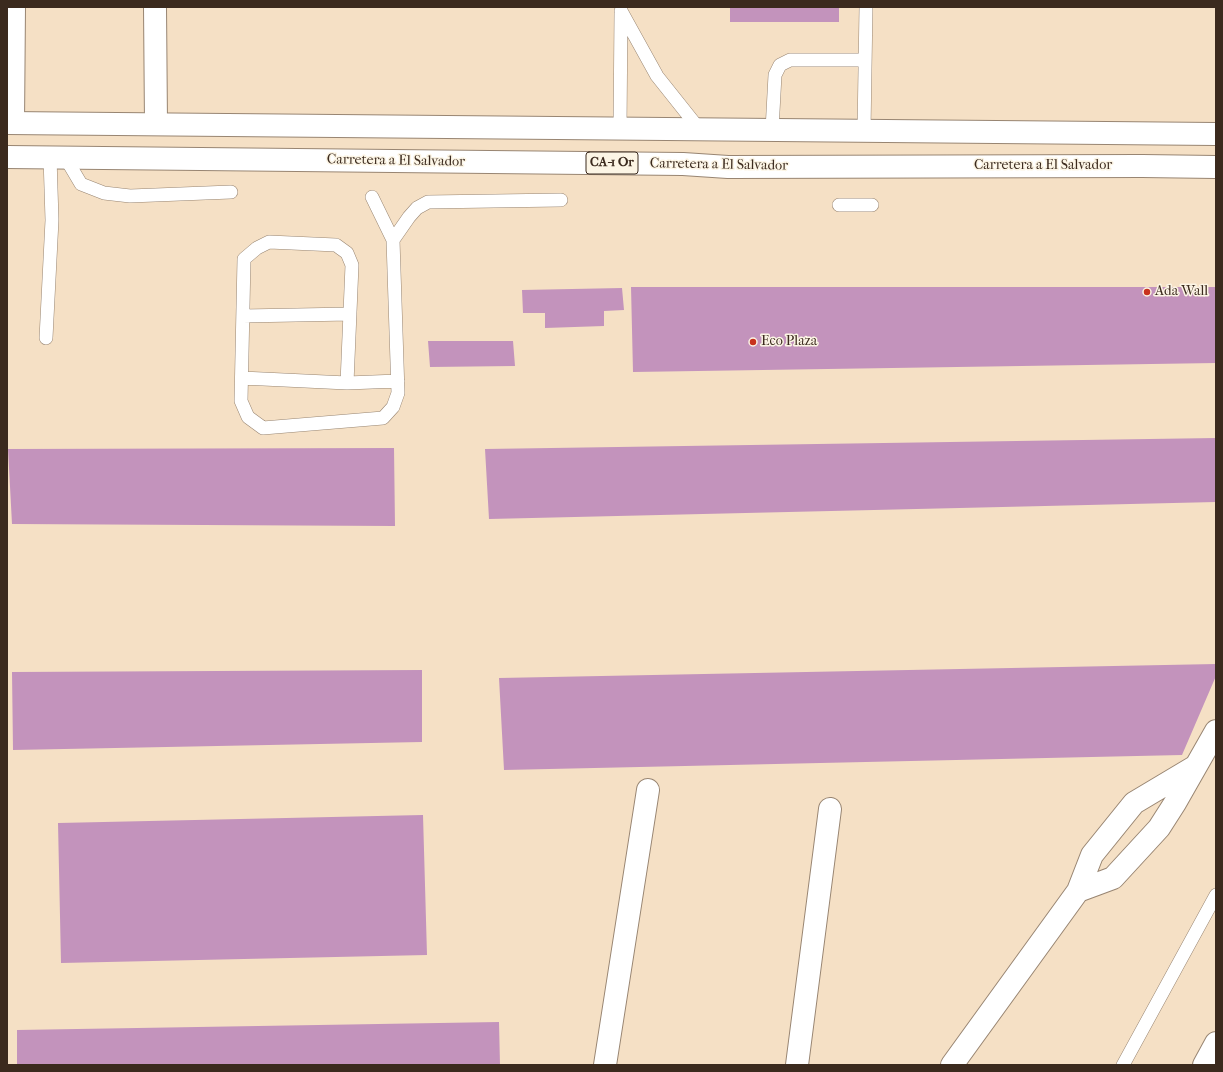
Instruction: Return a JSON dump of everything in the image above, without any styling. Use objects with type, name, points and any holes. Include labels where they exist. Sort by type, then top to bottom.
[{"type":"main road","points":[[14,7],[10,123],[1216,134]]},
{"type":"main road","points":[[155,7],[156,124]]},
{"type":"main road","name":"Carretera a El Salvador","points":[[7,157],[683,164],[728,167],[1216,167]]},
{"type":"main road","points":[[1078,891],[1113,878],[1159,828],[1216,731]]},
{"type":"main road","points":[[952,1065],[1078,891],[1092,855],[1134,803],[1196,766]]},
{"type":"main road","points":[[605,1065],[648,790]]},
{"type":"main road","points":[[797,1065],[830,809]]},
{"type":"main road","points":[[1204,1065],[1216,1043]]},
{"type":"lane","points":[[864,131],[866,7]]},
{"type":"lane","points":[[620,129],[621,9]]},
{"type":"lane","points":[[621,9],[657,76],[700,130]]},
{"type":"lane","points":[[772,130],[775,75],[780,65],[790,60],[865,60]]},
{"type":"lane","points":[[58,157],[81,184],[104,193],[130,196],[231,192]]},
{"type":"lane","points":[[46,338],[52,220],[58,157]]},
{"type":"lane","points":[[347,383],[352,265],[347,253],[336,245],[269,242],[257,248],[244,259],[241,402],[248,417],[263,428],[383,418],[393,407],[398,393],[393,240],[372,197]]},
{"type":"lane","points":[[393,240],[417,208],[428,202],[561,200]]},
{"type":"lane","points":[[840,204],[872,205]]},
{"type":"lane","points":[[243,316],[350,314]]},
{"type":"lane","points":[[242,378],[347,383],[398,382]]},
{"type":"lane","points":[[1123,1065],[1216,895]]},
{"type":"building","points":[[730,7],[839,7],[839,22],[730,22]]},
{"type":"building","points":[[631,287],[1216,287],[1216,363],[633,372]]},
{"type":"building","points":[[622,288],[624,310],[604,311],[604,326],[545,328],[545,313],[523,313],[522,290]]},
{"type":"building","points":[[428,341],[513,341],[515,366],[430,367]]},
{"type":"building","points":[[1216,438],[1216,502],[489,519],[485,449]]},
{"type":"building","points":[[394,448],[395,526],[12,524],[8,449]]},
{"type":"building","points":[[1216,664],[1216,676],[1182,755],[504,770],[499,678]]},
{"type":"building","points":[[422,670],[422,742],[13,750],[12,672]]},
{"type":"building","points":[[423,815],[427,955],[61,963],[58,823]]},
{"type":"building","points":[[499,1022],[500,1065],[17,1065],[17,1030]]},
{"type":"place","name":"Ada Wall","points":[[1147,292]]},
{"type":"place","name":"Eco Plaza","points":[[753,342]]}]
